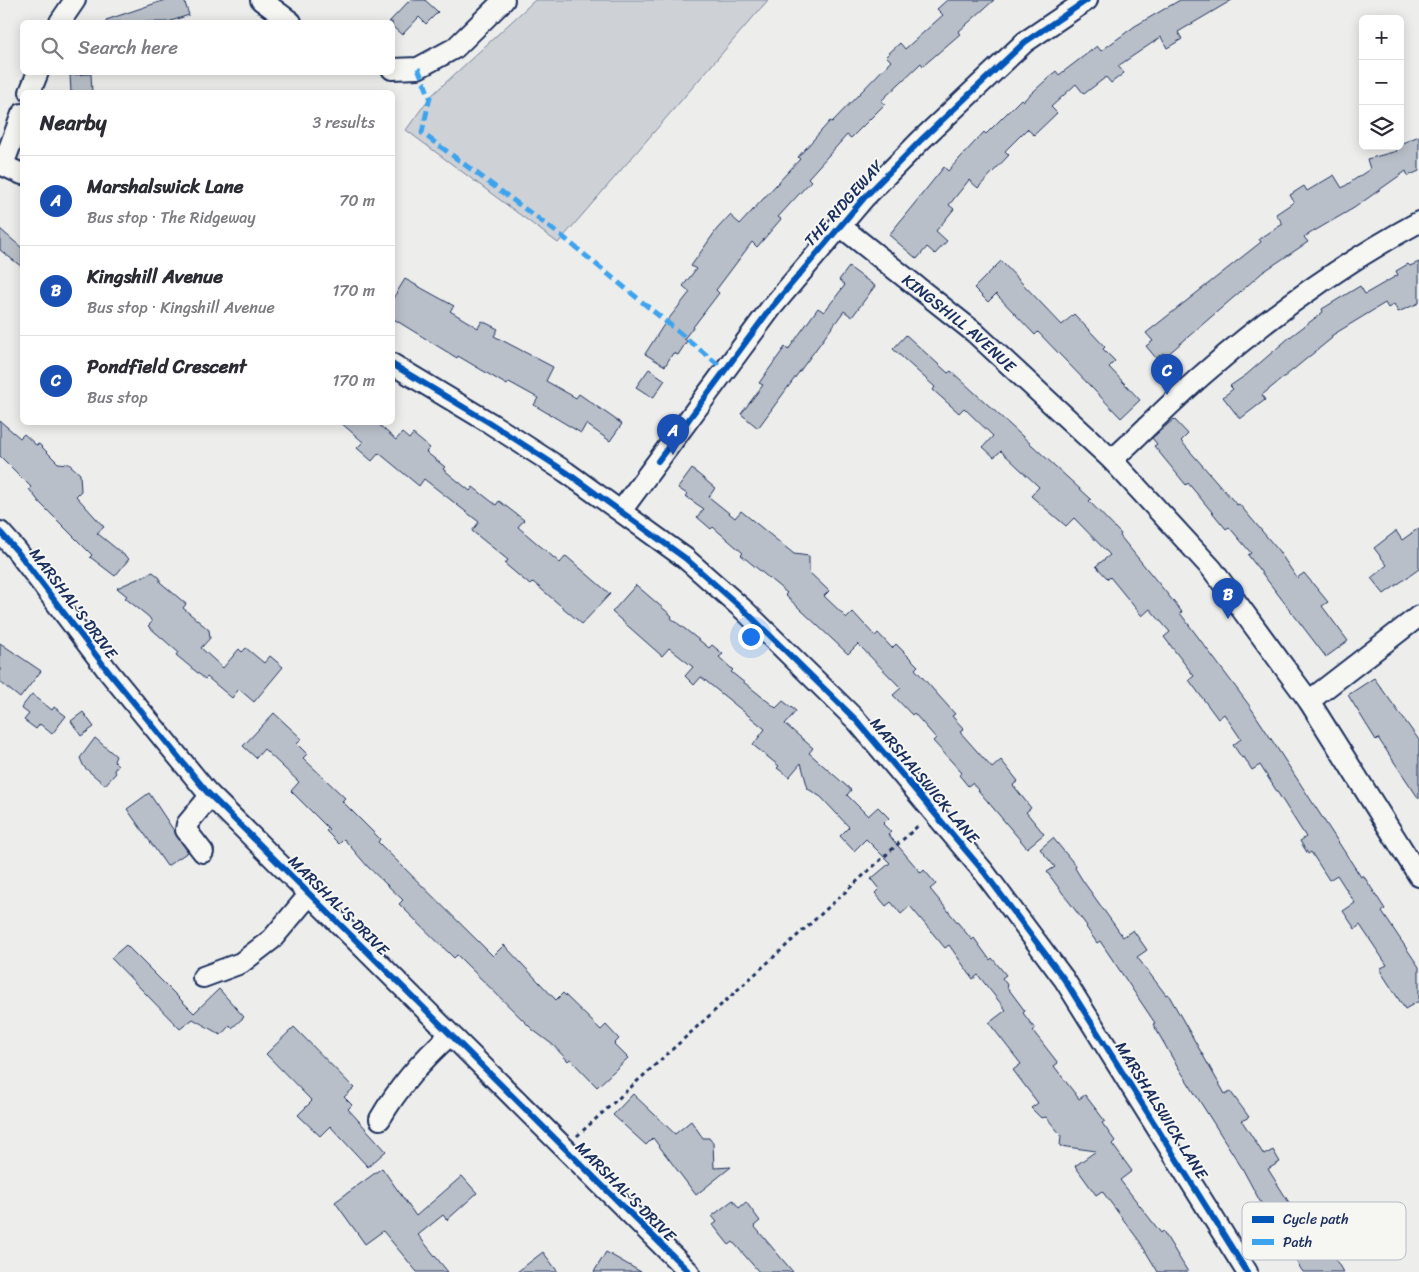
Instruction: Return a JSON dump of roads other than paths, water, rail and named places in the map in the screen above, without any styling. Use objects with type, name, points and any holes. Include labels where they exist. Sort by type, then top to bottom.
[{"type":"street","points":[[61,20],[75,0]]},
{"type":"street","points":[[261,0],[288,20]]},
{"type":"street","points":[[395,69],[418,68],[455,48],[504,0]]},
{"type":"street","name":"THE RIDGEWAY","points":[[621,511],[772,308],[840,226],[921,140],[1025,42],[1087,0]]},
{"type":"street","points":[[31,90],[37,75]]},
{"type":"street","points":[[20,119],[2,164],[20,173]]},
{"type":"street","points":[[1112,460],[1207,371],[1309,291],[1388,239],[1419,222]]},
{"type":"street","name":"KINGSHILL AVENUE","points":[[840,226],[974,332],[1112,460],[1212,569],[1309,701],[1419,876]]},
{"type":"street","name":"MARSHALSWICK LANE","points":[[395,366],[490,423],[621,511],[692,565],[805,668],[857,721],[984,872],[1064,979],[1247,1272]]},
{"type":"street","name":"MARSHAL'S DRIVE","points":[[0,532],[17,550],[108,671],[210,796],[689,1272]]},
{"type":"street","points":[[1309,701],[1419,616]]},
{"type":"street","points":[[203,852],[186,830],[187,824],[210,796]]},
{"type":"street","points":[[203,977],[241,963],[272,939],[309,895]]},
{"type":"street","points":[[380,1119],[392,1098],[421,1061],[450,1035]]},
{"type":"place","name":"Pondfield Crescent","points":[[1167,395]]},
{"type":"place","name":"Marshalswick Lane","points":[[673,455]]},
{"type":"place","name":"Kingshill Avenue","points":[[1228,619]]}]
